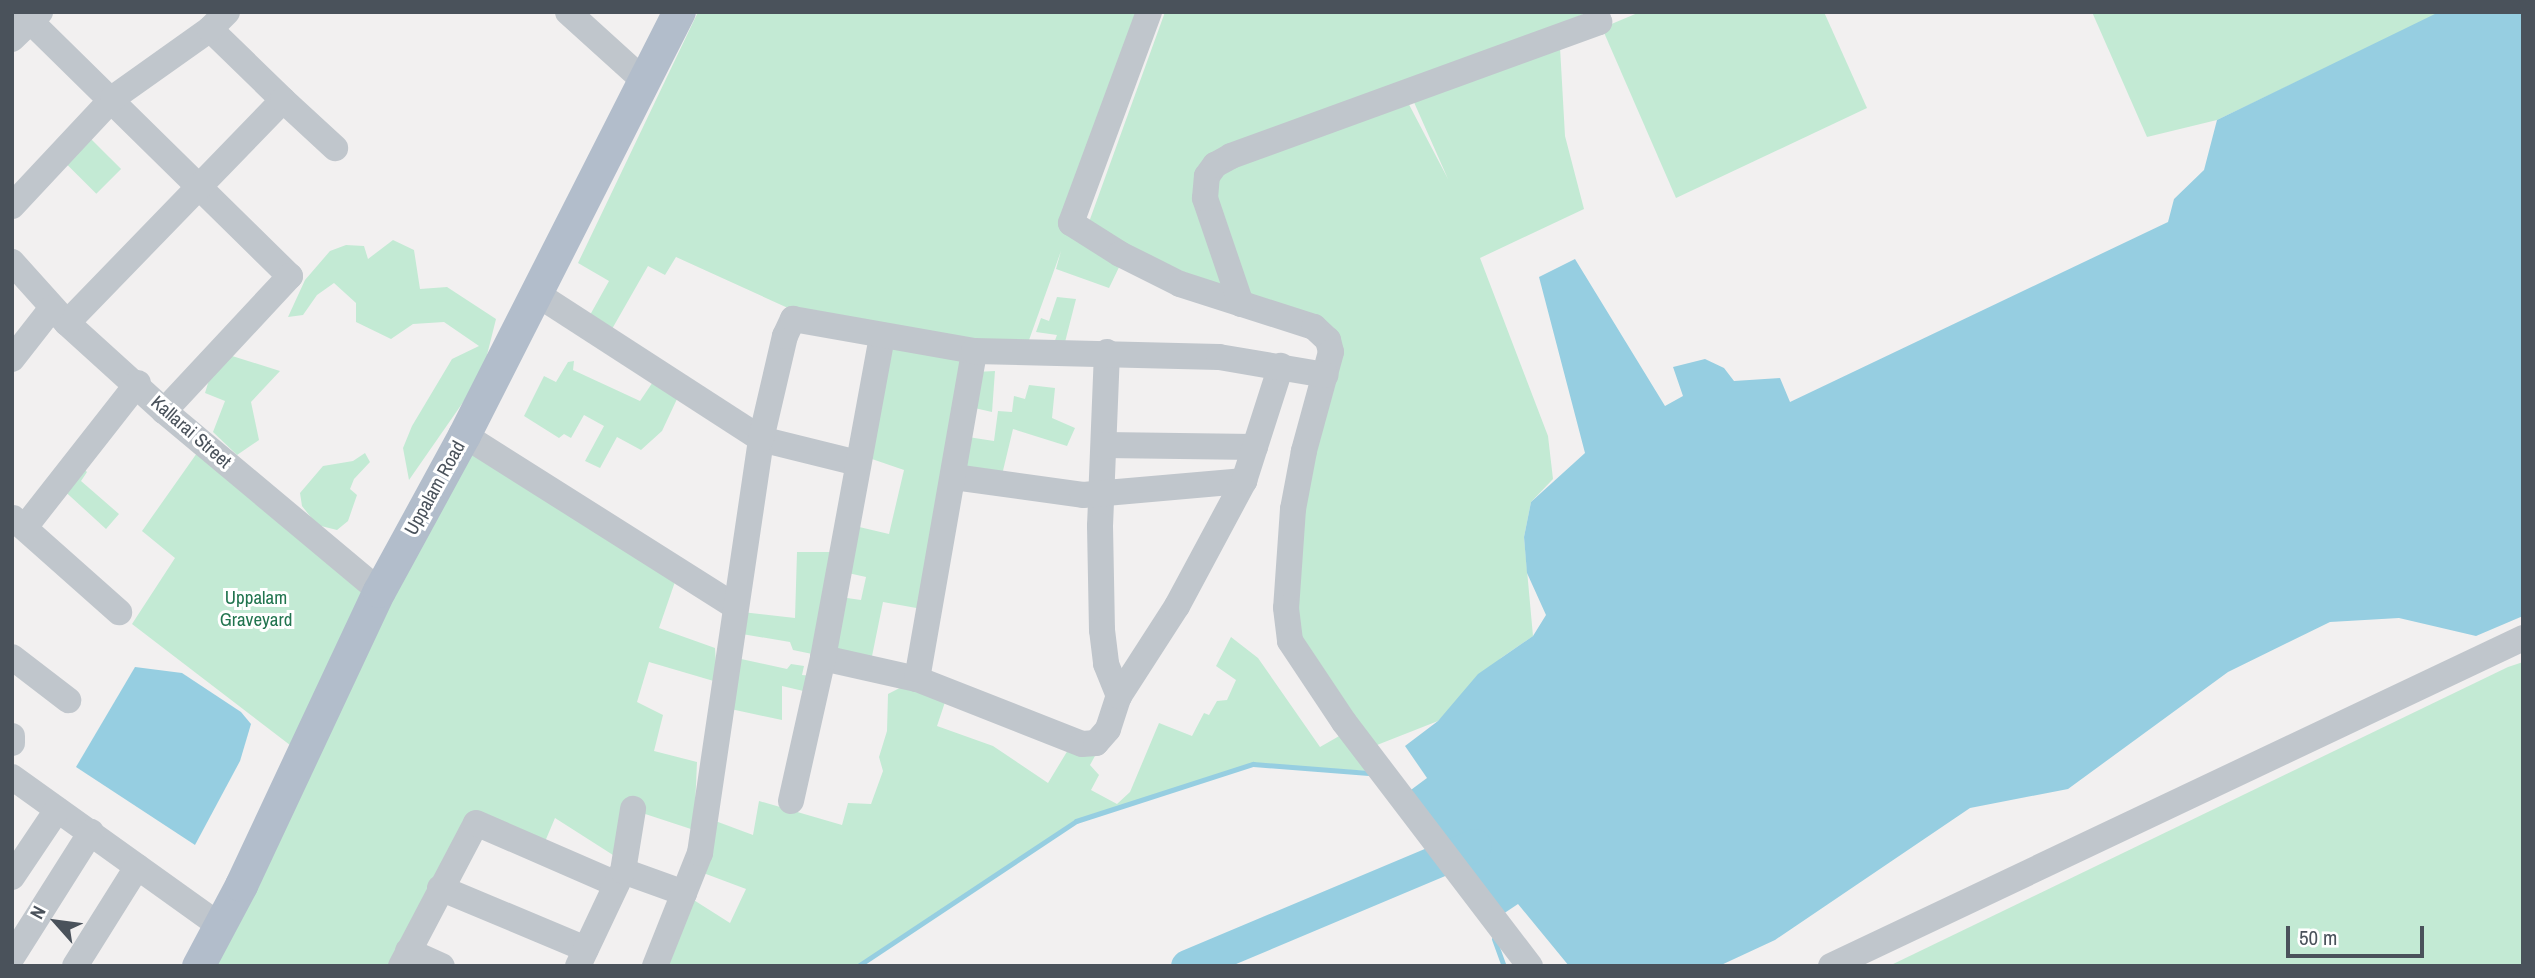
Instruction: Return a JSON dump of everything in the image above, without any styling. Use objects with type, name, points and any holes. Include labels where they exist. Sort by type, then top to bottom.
[{"type":"main road","name":"Uppalam Road","points":[[198,966],[379,591],[537,295],[679,12]]},
{"type":"street","points":[[568,12],[644,81]]},
{"type":"street","points":[[1149,12],[1070,223],[1120,254],[1181,284],[1323,333],[1331,352],[1293,509],[1286,624],[1304,667],[1525,959]]},
{"type":"street","points":[[1241,304],[1205,198],[1207,176],[1215,165],[1231,156],[1599,22],[1595,12]]},
{"type":"street","points":[[26,21],[113,98],[290,276],[164,411]]},
{"type":"street","points":[[12,206],[113,98],[218,21],[283,100],[335,149]]},
{"type":"street","points":[[12,359],[200,186],[283,100]]},
{"type":"street","name":"Kallarai Street","points":[[12,262],[59,315],[138,383],[164,411],[379,591]]},
{"type":"street","points":[[537,295],[761,439],[857,463]]},
{"type":"street","points":[[655,966],[700,853],[761,439],[785,336],[793,319],[882,337],[974,351],[1059,355],[1107,352],[1219,357],[1325,375]]},
{"type":"street","points":[[791,801],[823,658],[882,337]]},
{"type":"street","points":[[917,678],[974,351]]},
{"type":"street","points":[[1107,352],[1101,495],[1102,630],[1106,664],[1119,696]]},
{"type":"street","points":[[823,658],[917,678],[1082,744],[1096,743],[1108,729],[1119,696],[1177,606],[1244,481],[1281,366]]},
{"type":"street","points":[[118,612],[19,522],[138,383]]},
{"type":"street","points":[[464,435],[735,606]]},
{"type":"street","points":[[1104,445],[1255,447]]},
{"type":"street","points":[[954,477],[1101,495],[1244,481]]},
{"type":"street","points":[[1831,966],[2523,638]]},
{"type":"street","points":[[12,657],[68,700]]},
{"type":"street","points":[[12,736],[12,743]]},
{"type":"street","points":[[12,777],[219,925]]},
{"type":"street","points":[[440,888],[582,958],[620,878],[632,809]]},
{"type":"street","points":[[12,877],[57,810]]},
{"type":"street","points":[[442,966],[405,958],[476,823],[620,878],[684,892]]},
{"type":"street","points":[[12,957],[91,832]]},
{"type":"street","points":[[75,966],[137,867]]},
{"type":"green space","points":[[698,12],[1149,12],[1071,223],[1122,261],[1109,288],[1056,269],[1061,251],[1024,354],[972,350],[922,609],[883,602],[870,666],[793,650],[790,642],[736,633],[742,612],[795,618],[797,552],[831,552],[855,526],[889,534],[904,470],[869,458],[882,337],[821,323],[676,257],[665,275],[648,266],[612,329],[590,315],[609,281],[578,263]],"holes":[[[839,571],[866,577],[861,600],[840,597]]]},
{"type":"green space","points":[[1165,12],[1589,12],[1209,163],[1233,293],[1119,244],[1089,222]]},
{"type":"green space","points":[[1640,12],[1824,12],[1867,108],[1676,198],[1602,28]]},
{"type":"green space","points":[[2092,12],[2442,12],[2217,120],[2147,137]]},
{"type":"green space","points":[[1560,47],[1565,136],[1584,209],[1480,258],[1548,436],[1553,479],[1531,502],[1524,537],[1533,636],[1501,658],[1438,721],[1377,745],[1290,641],[1293,509],[1328,340],[1241,304],[1205,198],[1215,165],[1403,93],[1448,179],[1409,91]]},
{"type":"green space","points":[[85,133],[121,169],[96,194],[60,158]]},
{"type":"green space","points":[[393,240],[414,250],[420,289],[447,287],[496,319],[482,375],[409,480],[403,448],[412,426],[452,359],[479,346],[444,322],[413,324],[391,339],[356,322],[356,303],[334,283],[317,295],[303,315],[288,317],[305,280],[330,251],[346,245],[364,246],[368,259]]},
{"type":"green space","points":[[1057,297],[1076,299],[1063,350],[1051,351],[1057,335],[1036,332],[1041,318],[1049,321]]},
{"type":"green space","points":[[229,355],[280,371],[251,402],[259,440],[237,455],[213,432],[225,401],[205,393],[212,370]]},
{"type":"green space","points":[[574,361],[573,370],[640,401],[659,373],[677,399],[662,431],[641,450],[617,437],[600,468],[585,461],[604,426],[584,415],[571,438],[564,434],[559,438],[524,416],[544,376],[556,382],[568,362]]},
{"type":"green space","points":[[995,371],[992,412],[970,407],[975,372]]},
{"type":"green space","points":[[1029,385],[1055,388],[1052,418],[1075,428],[1067,446],[1013,429],[1001,479],[954,477],[968,437],[994,441],[998,411],[1012,412],[1014,396],[1025,399]]},
{"type":"green space","name":"Uppalam Graveyard","points":[[464,435],[677,576],[659,628],[715,648],[717,682],[649,662],[637,702],[663,715],[654,751],[697,762],[694,830],[633,810],[613,855],[555,818],[544,844],[476,823],[404,966],[197,966],[303,755],[132,624],[175,558],[142,531],[197,453],[382,594]]},
{"type":"green space","points":[[365,453],[370,462],[354,479],[350,489],[357,495],[348,521],[337,530],[317,525],[302,506],[300,493],[323,466],[353,461]]},
{"type":"green space","points":[[77,463],[87,472],[81,481],[119,514],[106,529],[59,486]]},
{"type":"green space","points":[[1231,637],[1258,658],[1320,747],[1341,735],[1367,771],[1253,764],[1076,821],[858,966],[660,966],[689,897],[730,923],[746,889],[698,871],[710,819],[753,835],[759,801],[842,825],[848,803],[871,804],[883,771],[879,757],[887,731],[888,694],[917,679],[946,699],[937,726],[993,746],[1048,783],[1068,750],[1101,745],[1090,765],[1099,775],[1091,790],[1117,804],[1130,792],[1159,723],[1192,736],[1204,713],[1209,715],[1217,701],[1227,700],[1236,680],[1216,666]]},
{"type":"green space","points":[[732,657],[787,669],[791,664],[804,666],[802,675],[814,676],[812,693],[782,686],[782,720],[726,708]]},
{"type":"green space","points":[[2523,662],[2523,966],[1889,966],[2508,667]]},
{"type":"water","points":[[2439,12],[2523,12],[2523,616],[2476,636],[2399,618],[2330,622],[2228,672],[2068,789],[1970,808],[1775,940],[1719,966],[1569,966],[1518,904],[1488,924],[1396,801],[1427,778],[1405,746],[1438,721],[1478,674],[1533,636],[1546,615],[1527,573],[1524,537],[1531,502],[1585,453],[1539,277],[1575,259],[1665,406],[1683,396],[1673,367],[1705,359],[1724,368],[1734,381],[1780,378],[1790,402],[2168,222],[2174,199],[2204,170],[2217,120]]},
{"type":"water","points":[[135,667],[182,673],[241,712],[251,724],[240,761],[195,845],[76,767]]},
{"type":"waterway","points":[[858,966],[1076,821],[1253,764],[1369,773]]},
{"type":"waterway","points":[[1187,966],[1475,845]]},
{"type":"waterway","points":[[1494,939],[1504,966]]}]
